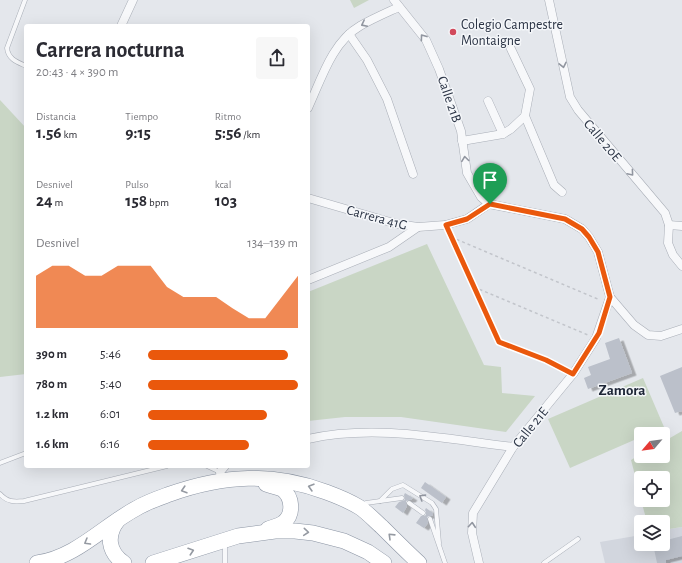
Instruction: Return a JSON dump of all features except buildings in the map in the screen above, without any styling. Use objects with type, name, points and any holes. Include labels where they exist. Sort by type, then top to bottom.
[{"type":"highway","points":[[37,563],[66,554],[91,540],[118,519],[137,508],[157,499],[200,485],[222,472],[281,489],[286,493],[291,505],[290,514],[283,522],[254,535]]},
{"type":"highway","points":[[242,478],[266,478],[284,481],[314,488],[338,496],[360,507],[419,563]]},
{"type":"highway","points":[[118,519],[112,530],[110,544],[118,559],[124,563]]},
{"type":"highway","points":[[153,563],[238,536],[275,531],[295,531],[328,536],[357,546],[384,563]]},
{"type":"street","points":[[122,24],[132,0]]},
{"type":"street","name":"Calle 21B","points":[[394,0],[426,40],[439,69],[461,131],[467,173],[481,197],[490,204]]},
{"type":"street","name":"Calle 20E","points":[[549,0],[570,97],[578,110],[665,213],[669,225],[668,243],[682,266]]},
{"type":"street","points":[[310,104],[333,53],[349,34],[359,26],[399,7]]},
{"type":"street","points":[[349,34],[367,60],[387,99],[412,174]]},
{"type":"street","points":[[511,49],[530,89],[525,116],[554,185],[562,192]]},
{"type":"street","points":[[488,101],[503,134]]},
{"type":"street","points":[[462,141],[503,134],[525,116]]},
{"type":"street","name":"Carrera 41G","points":[[310,199],[397,224],[418,227],[446,225],[467,219],[490,204]]},
{"type":"street","points":[[490,204],[565,219],[582,229],[598,252],[609,300],[634,325],[648,335],[661,336],[682,329]]},
{"type":"street","points":[[669,225],[682,226]]},
{"type":"street","points":[[310,279],[389,247],[418,227]]},
{"type":"street","name":"Calle 21E","points":[[480,563],[472,533],[473,513],[513,447],[573,374],[596,338],[609,300]]},
{"type":"street","points":[[310,438],[356,432],[397,433],[513,447]]},
{"type":"lane","points":[[24,65],[14,61],[10,57],[7,53],[7,48],[25,0]]},
{"type":"lane","points":[[0,463],[24,454]]},
{"type":"lane","points":[[0,494],[12,502],[24,501],[159,468]]},
{"type":"lane","points":[[212,468],[222,472]]},
{"type":"lane","points":[[380,501],[392,489],[403,485],[432,503],[436,509],[439,543]]},
{"type":"lane","points":[[360,507],[366,503],[402,498]]},
{"type":"lane","points":[[410,503],[422,513]]},
{"type":"lane","points":[[430,519],[439,543],[444,563]]},
{"type":"lane","points":[[225,563],[226,540]]},
{"type":"lane","points":[[544,563],[578,540]]},
{"type":"path","points":[[446,225],[499,342],[546,360],[573,374]]},
{"type":"path","points":[[451,237],[609,300]]},
{"type":"path","points":[[474,287],[596,338]]},
{"type":"shaded area","points":[[682,527],[682,563],[605,563],[600,542],[634,536],[634,551],[670,551],[670,529]]},
{"type":"green space","points":[[350,0],[369,0],[354,8]]},
{"type":"green space","points":[[0,100],[24,126],[24,374],[0,377]]},
{"type":"green space","points":[[427,244],[484,365],[501,367],[502,393],[535,396],[506,432],[401,417],[345,417],[310,421],[310,291]]},
{"type":"green space","points":[[643,378],[664,427],[634,427],[634,440],[570,468],[548,419]]},
{"type":"green space","points":[[682,431],[682,527],[670,529],[670,515],[645,515],[643,507],[670,507],[670,471],[634,471],[631,460],[634,458],[634,463],[670,463],[670,438]]},
{"type":"place","name":"Colegio Campestre Montaigne","points":[[453,32]]},
{"type":"district","name":"Zamora","points":[[622,390]]},
{"type":"route","points":[[490,204],[565,219],[582,229],[598,252],[610,297],[599,333],[573,374],[546,360],[499,342],[446,225],[467,219],[490,204]]}]
